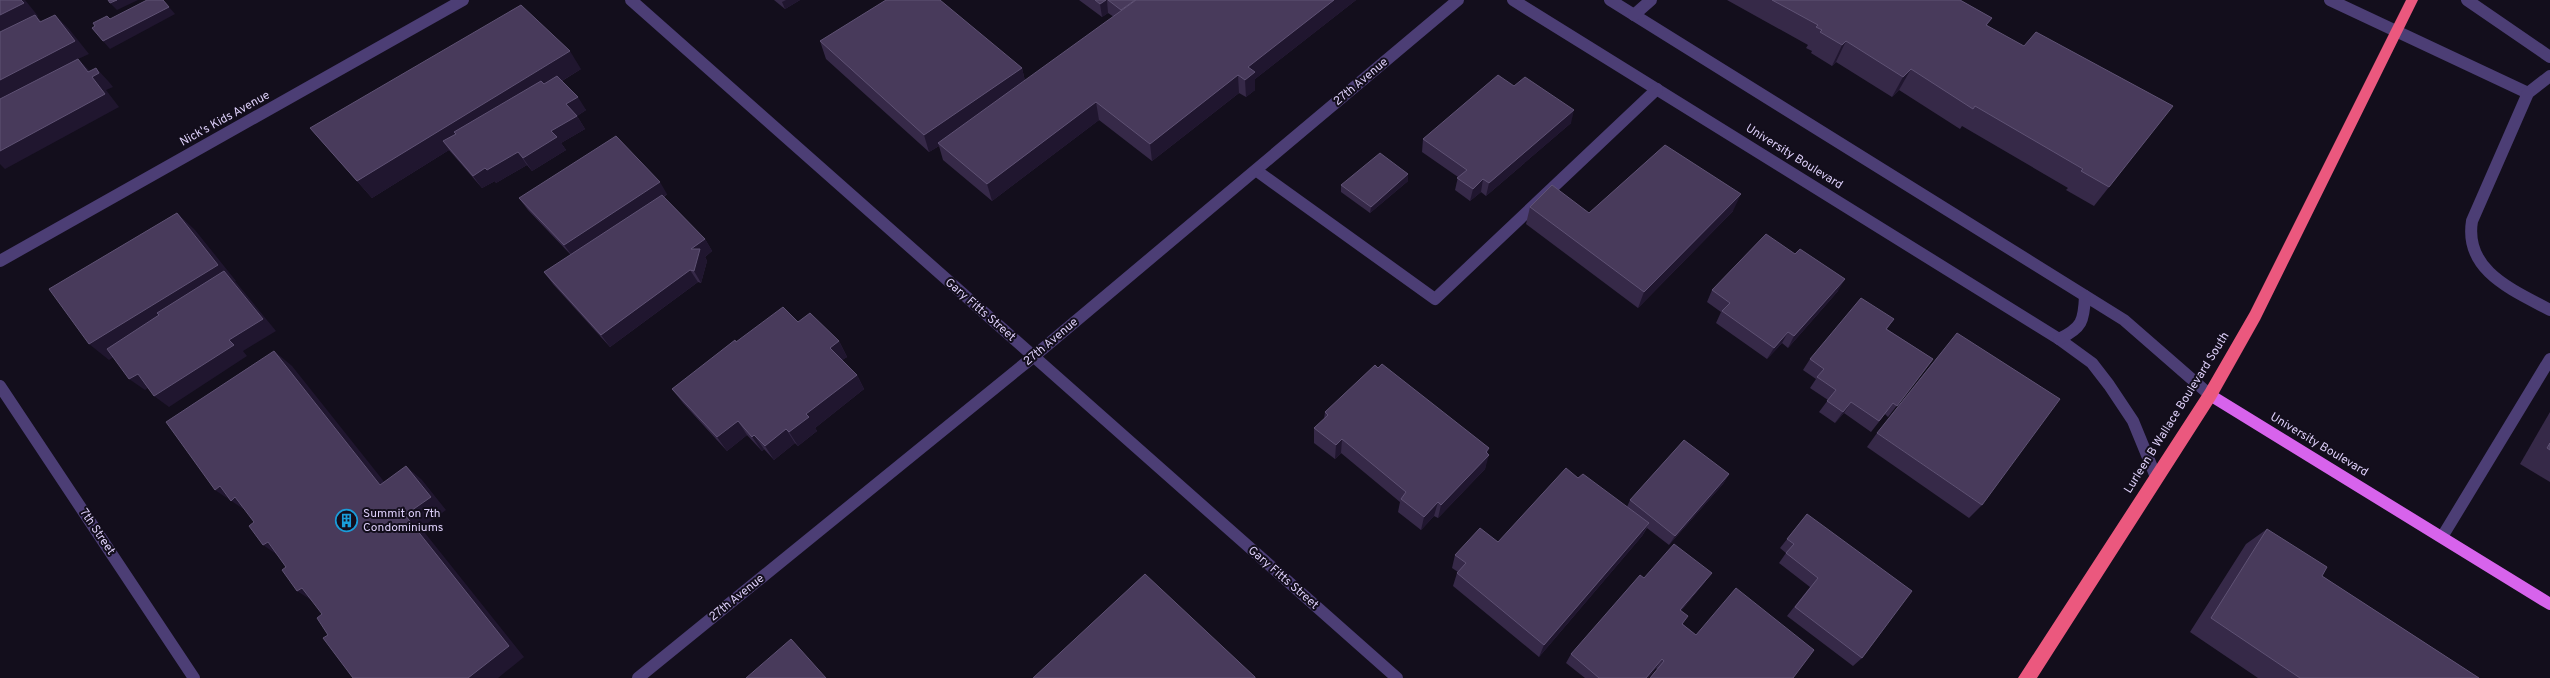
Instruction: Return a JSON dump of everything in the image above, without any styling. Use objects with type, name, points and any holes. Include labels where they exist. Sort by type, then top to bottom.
[{"type":"highway","name":"Lurleen B Wallace Boulevard South","points":[[2026,678],[2210,395],[2255,316],[2412,0]]},
{"type":"main road","name":"University Boulevard","points":[[2210,395],[2550,604]]},
{"type":"street","name":"Nick's Kids Avenue","points":[[0,261],[463,0]]},
{"type":"street","name":"Gary Fitts Street","points":[[631,0],[1397,678]]},
{"type":"street","name":"27th Avenue","points":[[638,678],[1033,357],[1257,171],[1458,0]]},
{"type":"street","name":"University Boulevard","points":[[1514,0],[2059,339],[2092,363],[2133,421],[2156,477]]},
{"type":"street","name":"University Boulevard","points":[[1610,0],[2124,320],[2210,395]]},
{"type":"street","points":[[1634,15],[1651,0]]},
{"type":"street","points":[[2330,0],[2528,93]]},
{"type":"street","points":[[2467,0],[2550,57]]},
{"type":"street","points":[[2550,76],[2528,93],[2472,221],[2470,243],[2480,263],[2508,287],[2550,310]]},
{"type":"street","points":[[1257,171],[1435,299],[1657,90]]},
{"type":"street","points":[[2059,339],[2074,332],[2084,320],[2085,296]]},
{"type":"street","points":[[2442,537],[2550,359]]},
{"type":"street","name":"7th Street","points":[[0,386],[194,678]]},
{"type":"building","points":[[0,0],[21,0],[24,3],[0,15]]},
{"type":"building","points":[[147,0],[163,0],[169,7],[103,41],[92,28],[95,26],[93,23],[107,16],[110,19]]},
{"type":"building","points":[[886,0],[940,0],[1022,68],[924,135],[820,41]]},
{"type":"building","points":[[1095,0],[1106,0],[1100,4]]},
{"type":"building","points":[[1108,0],[1135,0],[1121,10]]},
{"type":"building","points":[[1136,0],[1334,0],[1248,67],[1255,72],[1245,80],[1238,75],[1150,144],[1096,102],[987,184],[938,143]]},
{"type":"building","points":[[1772,0],[1960,0],[1992,18],[1986,25],[2024,46],[2036,32],[2173,106],[2109,187],[2081,171],[2083,169],[1975,106],[1973,109],[1911,69],[1903,77],[1846,41],[1842,45],[1820,32],[1822,30],[1816,27],[1818,25]]},
{"type":"building","points":[[521,5],[570,51],[357,181],[310,128]]},
{"type":"building","points":[[35,15],[40,22],[55,15],[75,41],[0,80],[0,32]]},
{"type":"building","points":[[78,59],[88,72],[96,68],[99,73],[92,77],[105,94],[0,151],[0,99]]},
{"type":"building","points":[[1498,75],[1514,86],[1525,77],[1574,110],[1489,183],[1483,179],[1473,189],[1457,178],[1467,170],[1423,139]]},
{"type":"building","points":[[557,76],[578,97],[566,104],[577,116],[551,131],[557,137],[523,158],[518,152],[473,176],[443,141],[456,134],[454,132],[541,81],[544,84]]},
{"type":"building","points":[[616,136],[660,182],[564,245],[519,198]]},
{"type":"building","points":[[1665,145],[1741,194],[1644,292],[1530,207],[1552,185],[1589,213]]},
{"type":"building","points":[[1380,153],[1408,174],[1371,207],[1341,185]]},
{"type":"building","points":[[662,195],[705,239],[691,249],[700,249],[694,271],[690,270],[601,335],[544,272]]},
{"type":"building","points":[[177,213],[218,265],[89,344],[49,289]]},
{"type":"building","points":[[1766,234],[1795,254],[1800,249],[1845,279],[1794,336],[1788,332],[1774,348],[1722,311],[1730,303],[1712,290]]},
{"type":"building","points":[[224,271],[263,319],[229,340],[234,345],[154,396],[138,374],[129,379],[107,349],[159,315],[157,313]]},
{"type":"building","points":[[1861,298],[1894,319],[1886,329],[1933,359],[1897,406],[1893,403],[1879,421],[1851,402],[1843,412],[1827,401],[1836,390],[1817,377],[1824,369],[1810,359]]},
{"type":"building","points":[[783,307],[798,322],[810,313],[839,341],[830,348],[857,375],[806,414],[809,417],[789,432],[786,429],[765,446],[754,435],[752,437],[738,421],[717,437],[672,389],[735,340],[736,342]]},
{"type":"building","points":[[1957,333],[2060,399],[1982,505],[1877,433]]},
{"type":"building","name":"Summit on 7th Condominiums","points":[[274,351],[380,485],[406,466],[431,497],[405,515],[509,646],[468,678],[353,678],[323,638],[328,635],[317,618],[322,614],[302,588],[297,591],[282,570],[286,567],[268,542],[263,545],[249,526],[254,522],[235,497],[231,501],[220,486],[215,490],[166,422]]},
{"type":"building","points":[[1382,364],[1489,448],[1486,452],[1489,455],[1441,505],[1438,502],[1424,517],[1401,499],[1406,492],[1342,439],[1336,445],[1314,428],[1328,415],[1325,412],[1375,365],[1378,368]]},
{"type":"building","points":[[1684,440],[1729,474],[1675,536],[1630,500]]},
{"type":"building","points":[[1566,468],[1578,478],[1583,474],[1649,523],[1544,645],[1457,573],[1466,563],[1455,555],[1480,528],[1498,542]]},
{"type":"building","points":[[1807,514],[1912,591],[1862,658],[1795,607],[1818,578],[1786,553],[1794,544],[1787,539]]},
{"type":"building","points":[[2267,529],[2327,567],[2322,576],[2479,678],[2300,678],[2211,618]]},
{"type":"building","points":[[1674,544],[1712,573],[1680,610],[1688,616],[1682,624],[1696,635],[1736,588],[1814,650],[1793,678],[1650,678],[1664,661],[1662,659],[1646,678],[1599,678],[1571,654],[1640,575],[1644,578]]},
{"type":"building","points":[[1145,574],[1255,678],[1033,678]]},
{"type":"building","points":[[791,639],[826,678],[746,678]]},
{"type":"place","name":"Summit on 7th Condominiums","points":[[347,521]]}]
